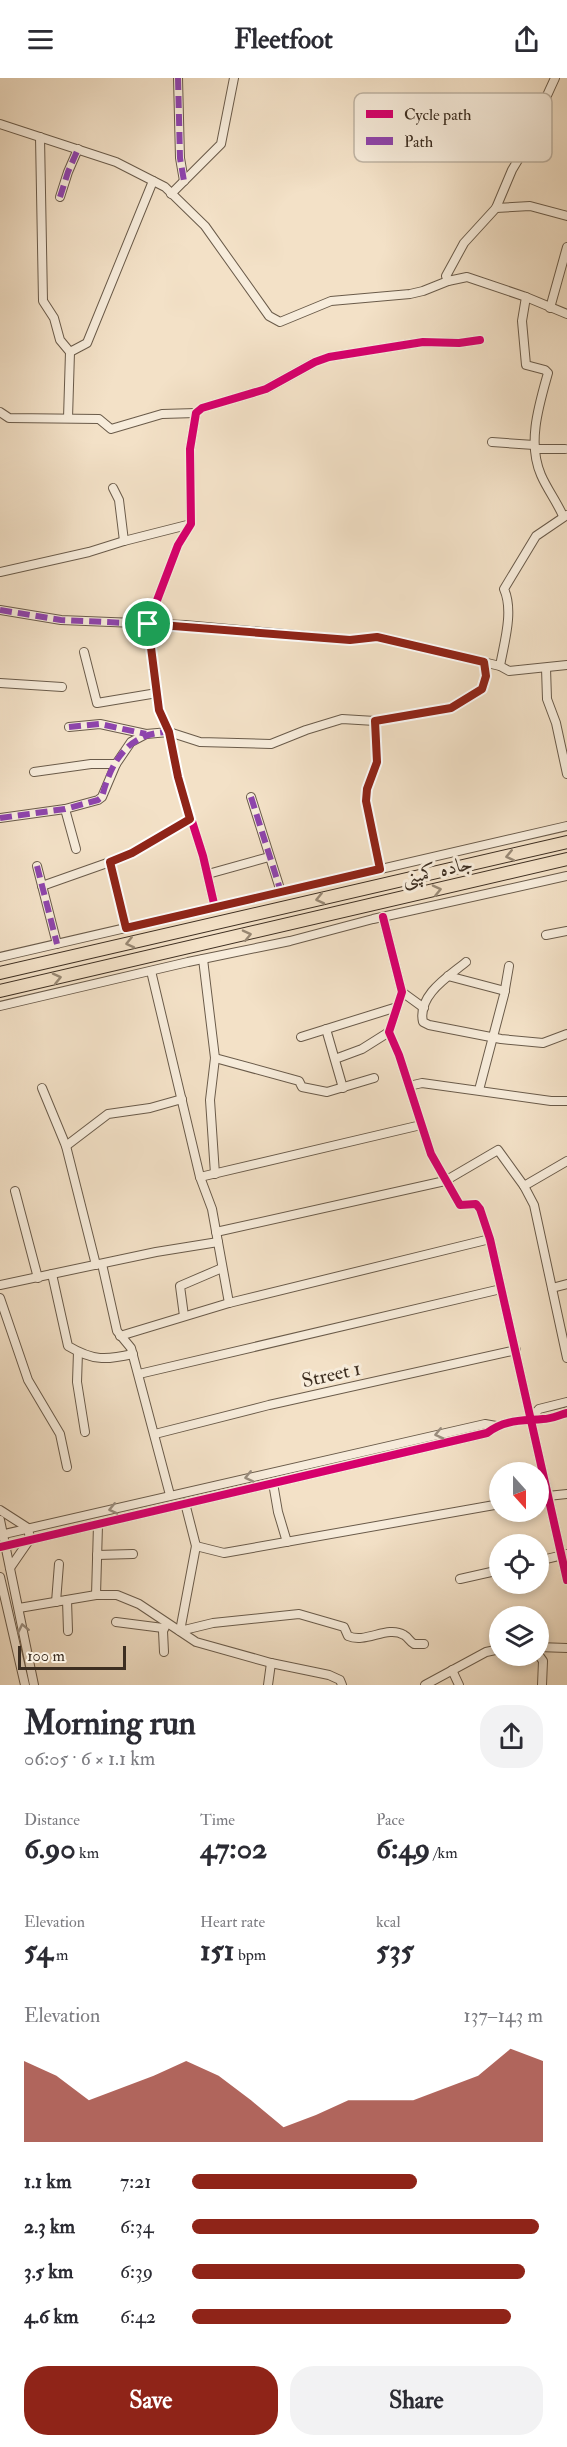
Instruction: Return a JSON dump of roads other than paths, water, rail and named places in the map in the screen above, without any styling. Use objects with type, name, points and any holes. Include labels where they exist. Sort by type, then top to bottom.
[{"type":"highway","name":"جاده کمپنی","points":[[0,973],[567,842]]},
{"type":"highway","name":"جاده کمپنی","points":[[0,991],[567,859]]},
{"type":"street","points":[[178,78],[180,158],[184,181]]},
{"type":"street","points":[[171,194],[221,144],[234,78]]},
{"type":"street","points":[[548,93],[555,78]]},
{"type":"street","points":[[0,124],[116,162],[165,187],[205,226],[269,316],[280,322],[331,301],[410,294],[467,277],[567,314]]},
{"type":"street","points":[[40,137],[43,301],[54,318],[60,340],[70,352],[68,418]]},
{"type":"street","points":[[60,197],[78,149]]},
{"type":"street","points":[[448,281],[446,276],[460,249],[496,208],[518,162]]},
{"type":"street","points":[[70,352],[87,343],[153,181]]},
{"type":"street","points":[[496,208],[530,206],[567,216]]},
{"type":"street","points":[[550,308],[567,247]]},
{"type":"street","points":[[500,666],[508,609],[508,598],[504,589],[536,536],[565,516],[540,474],[535,447],[535,426],[548,373],[526,365],[522,321],[526,297]]},
{"type":"street","points":[[0,412],[9,418],[99,419],[111,429],[162,414],[196,413],[202,408],[266,389],[315,362],[329,357],[423,342],[459,343],[480,340]]},
{"type":"street","points":[[196,413],[190,449],[191,524],[178,544],[148,624],[159,710],[169,732],[178,777],[208,874],[215,908]]},
{"type":"street","points":[[492,442],[565,449]]},
{"type":"street","points":[[114,488],[119,500],[124,540]]},
{"type":"street","points":[[0,572],[89,552],[124,540],[191,524]]},
{"type":"street","points":[[0,610],[62,620],[148,624],[350,640],[377,637],[500,666],[509,671],[567,665]]},
{"type":"street","points":[[84,652],[97,703],[157,693]]},
{"type":"street","points":[[69,727],[100,724],[146,734],[169,732],[200,742],[271,744],[342,719],[375,721],[451,708],[482,689],[486,676],[484,662]]},
{"type":"street","points":[[546,668],[547,699],[556,723],[567,774]]},
{"type":"street","points":[[0,683],[62,687]]},
{"type":"street","points":[[375,721],[377,762],[367,789],[366,801],[380,869]]},
{"type":"street","points":[[0,818],[65,809],[90,803],[102,797],[116,764],[131,742],[146,734]]},
{"type":"street","points":[[34,772],[90,764],[116,764]]},
{"type":"street","points":[[250,797],[281,892]]},
{"type":"street","points":[[65,809],[76,849]]},
{"type":"street","points":[[42,886],[132,853],[190,819]]},
{"type":"street","points":[[0,957],[567,826]]},
{"type":"street","points":[[208,874],[269,857]]},
{"type":"street","points":[[110,862],[126,928]]},
{"type":"street","points":[[37,866],[57,944]]},
{"type":"street","points":[[0,1006],[567,876]]},
{"type":"street","points":[[335,1059],[362,1049],[388,1032],[397,1007],[402,992],[383,917]]},
{"type":"street","points":[[546,935],[567,932]]},
{"type":"street","points":[[203,959],[215,1058],[210,1100],[215,1174]]},
{"type":"street","points":[[466,962],[434,988],[424,1008],[423,1022],[493,1037],[543,1043],[567,1034]]},
{"type":"street","points":[[479,1090],[509,966]]},
{"type":"street","points":[[151,971],[200,1178],[212,1209],[229,1303]]},
{"type":"street","points":[[448,976],[505,990]]},
{"type":"street","points":[[402,992],[424,1008]]},
{"type":"street","points":[[301,1037],[397,1007]]},
{"type":"street","points":[[326,1029],[343,1088]]},
{"type":"street","points":[[388,1032],[399,1054],[431,1154],[445,1181],[460,1205],[476,1204],[480,1209],[490,1239],[541,1462]]},
{"type":"street","points":[[215,1058],[299,1081],[302,1087],[327,1092],[374,1078]]},
{"type":"street","points":[[409,1086],[422,1083],[551,1101],[567,1101]]},
{"type":"street","points":[[42,1088],[66,1146],[112,1316],[120,1336],[131,1348],[133,1354],[170,1495]]},
{"type":"street","points":[[66,1146],[108,1114],[150,1108],[182,1099]]},
{"type":"street","points":[[200,1178],[421,1125]]},
{"type":"street","points":[[216,1232],[445,1181],[498,1150],[524,1186],[534,1205],[567,1358]]},
{"type":"street","points":[[524,1186],[567,1161]]},
{"type":"street","points":[[15,1191],[38,1278]]},
{"type":"street","points":[[120,1336],[229,1303],[490,1239]]},
{"type":"street","points":[[0,1285],[218,1242]]},
{"type":"street","points":[[184,1316],[180,1286],[222,1268]]},
{"type":"street","points":[[52,1274],[65,1342],[78,1352],[93,1358],[109,1359],[133,1354]]},
{"type":"street","points":[[552,1288],[567,1284]]},
{"type":"street","points":[[139,1374],[259,1348],[501,1288]]},
{"type":"street","points":[[0,1298],[27,1380],[60,1434],[67,1467]]},
{"type":"street","name":"Street 1","points":[[155,1434],[269,1405],[516,1350]]},
{"type":"street","points":[[78,1352],[77,1382],[85,1432]]},
{"type":"street","points":[[531,1418],[539,1409],[567,1402]]},
{"type":"street","points":[[2,1534],[485,1424],[496,1426],[567,1413]]},
{"type":"street","points":[[3,1546],[487,1433],[496,1426]]},
{"type":"street","points":[[273,1483],[278,1512],[287,1542]]},
{"type":"street","points":[[549,1496],[567,1494]]},
{"type":"street","points":[[549,1500],[564,1554],[567,1580]]},
{"type":"street","points":[[180,1631],[196,1546],[185,1503]]},
{"type":"street","points":[[196,1546],[224,1553],[489,1506]]},
{"type":"street","points":[[0,1510],[28,1528],[30,1539],[10,1568]]},
{"type":"street","points":[[0,1520],[3,1546],[19,1608],[34,1685]]},
{"type":"street","points":[[96,1595],[98,1525]]},
{"type":"street","points":[[97,1555],[133,1554]]},
{"type":"street","points":[[549,1558],[564,1554]]},
{"type":"street","points":[[56,1602],[59,1564]]},
{"type":"street","points":[[460,1579],[489,1572]]},
{"type":"street","points":[[0,1577],[4,1614],[25,1685]]},
{"type":"street","points":[[19,1608],[96,1595],[117,1595],[139,1604],[166,1625],[196,1642],[271,1663],[329,1675],[340,1680],[342,1685]]},
{"type":"street","points":[[67,1600],[68,1631]]},
{"type":"street","points":[[180,1631],[213,1623],[299,1614],[344,1627],[348,1636],[355,1639],[395,1632],[406,1635],[414,1644],[424,1644]]},
{"type":"street","points":[[116,1622],[166,1625]]},
{"type":"street","points":[[164,1652],[166,1625]]},
{"type":"street","points":[[549,1647],[567,1648]]},
{"type":"street","points":[[425,1685],[489,1651]]},
{"type":"street","points":[[268,1685],[271,1663]]},
{"type":"street","points":[[542,1685],[543,1666]]},
{"type":"street","points":[[452,1670],[459,1685]]}]
